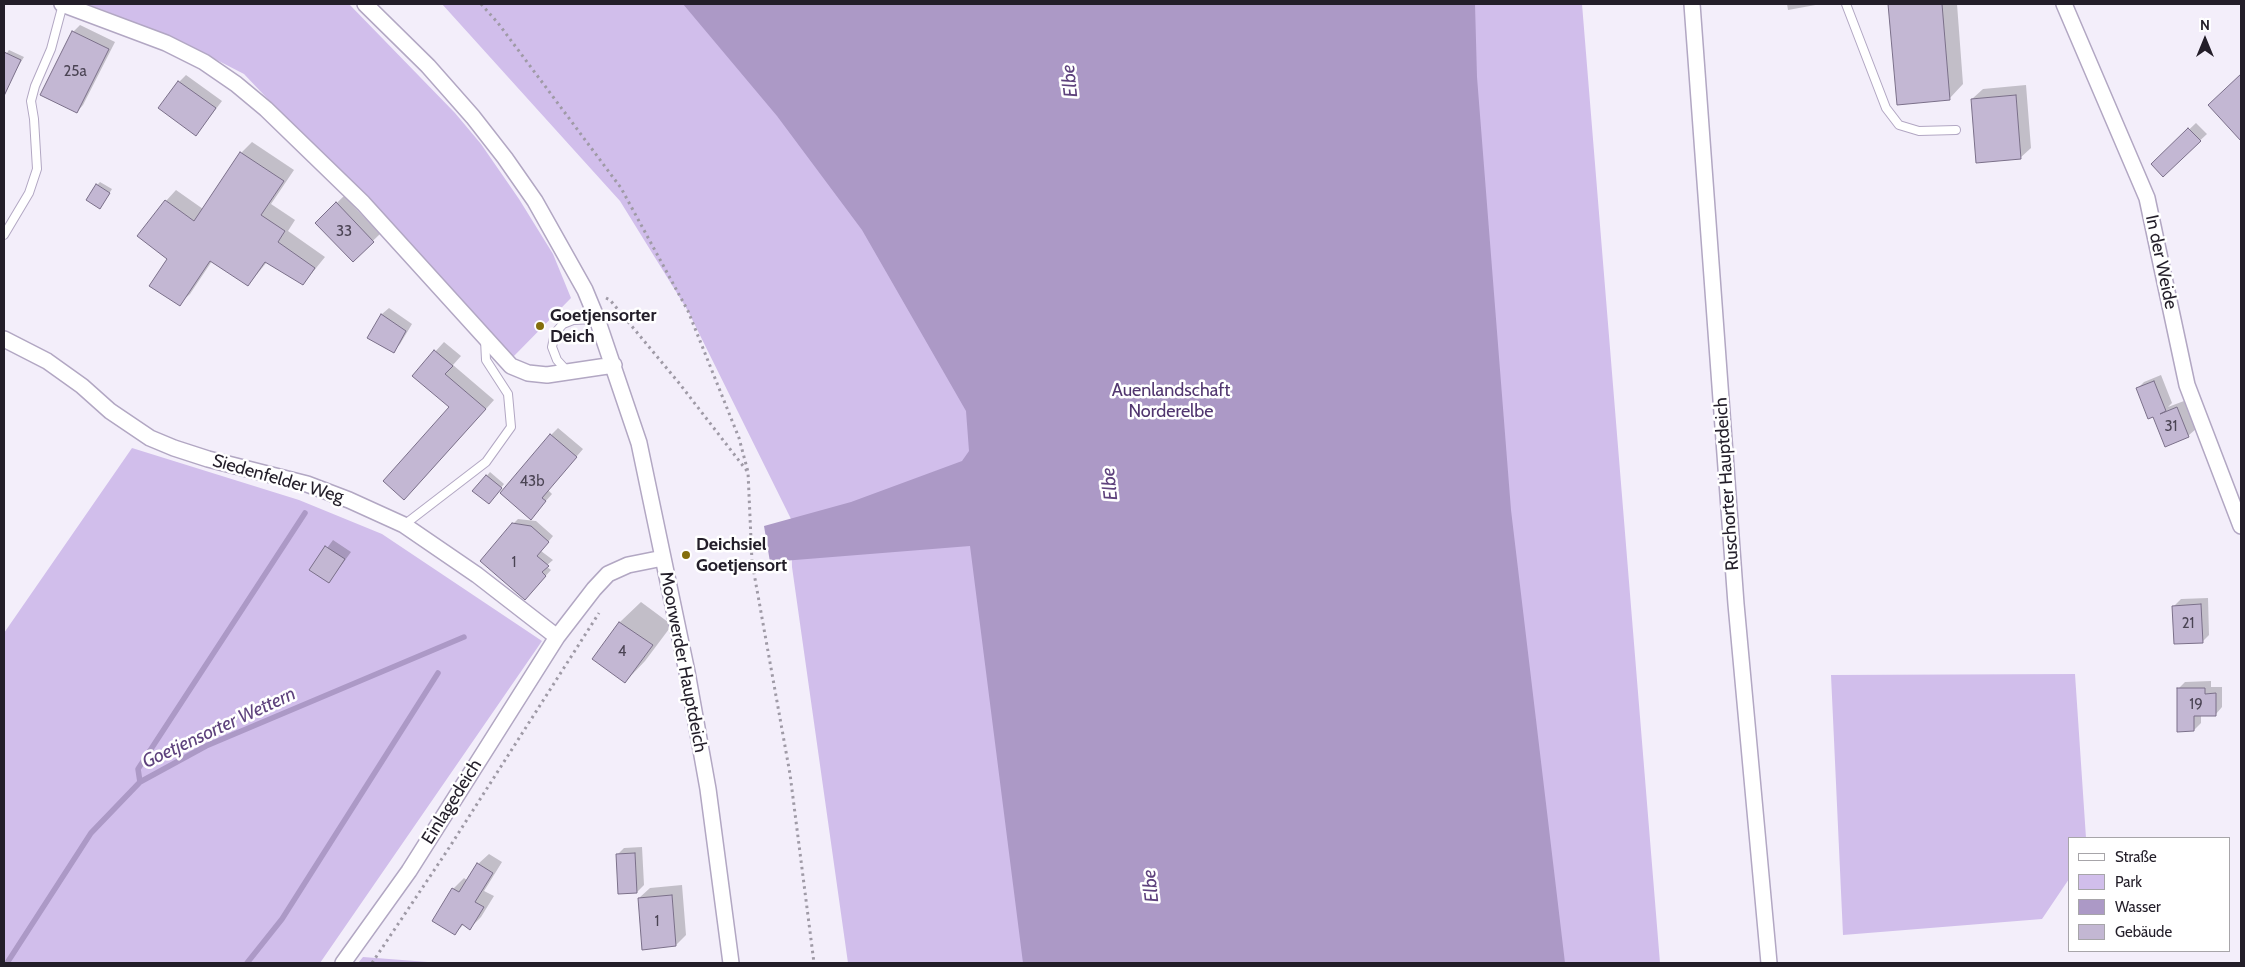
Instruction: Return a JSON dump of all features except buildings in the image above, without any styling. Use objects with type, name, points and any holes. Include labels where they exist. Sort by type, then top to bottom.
[{"type":"street","points":[[62,4],[166,43],[204,62],[236,84],[266,109],[363,203],[511,366],[528,373],[547,374],[614,365],[598,319],[585,290],[535,202],[474,116],[428,66],[365,4]]},
{"type":"street","name":"Ruschorter Hauptdeich","points":[[1692,4],[1736,604],[1769,963]]},
{"type":"street","name":"In der Weide","points":[[2064,4],[2147,198],[2187,384],[2241,526]]},
{"type":"street","name":"Siedenfelder Weg","points":[[4,339],[47,361],[82,386],[110,411],[150,438],[208,459],[307,484],[349,500],[404,525],[477,575],[557,637]]},
{"type":"street","name":"Moorwerder Hauptdeich","points":[[614,365],[639,443],[687,672],[708,789],[731,963]]},
{"type":"street","points":[[557,637],[608,574],[628,565],[663,558]]},
{"type":"street","name":"Einlagedeich","points":[[343,963],[409,870],[557,637]]},
{"type":"lane","points":[[4,235],[29,193],[37,169],[34,119],[30,101],[51,49],[62,4]]},
{"type":"lane","points":[[1846,4],[1886,108],[1899,125],[1919,131],[1956,130]]},
{"type":"lane","points":[[568,372],[557,360],[552,347],[555,333],[563,324],[573,320],[598,319]]},
{"type":"lane","points":[[404,525],[486,462],[511,427],[508,394],[486,360],[484,336]]},
{"type":"path","points":[[480,4],[498,23],[621,188],[688,311],[739,438],[748,472],[752,562],[790,774],[814,963]]},
{"type":"path","points":[[585,290],[610,300],[679,383],[748,472]]},
{"type":"path","points":[[372,963],[448,851],[600,612]]},
{"type":"green space","points":[[87,4],[349,4],[455,113],[481,144],[519,199],[553,254],[571,298],[513,357],[244,74],[170,36]]},
{"type":"green space","name":"Auenlandschaft Norderelbe","points":[[442,4],[1582,4],[1660,963],[848,963],[792,567],[791,519],[688,311],[620,201]]},
{"type":"green space","points":[[132,448],[299,500],[382,534],[542,641],[320,963],[4,963],[4,633]]},
{"type":"green space","points":[[2075,674],[2086,837],[2068,837],[2068,880],[2042,919],[1843,935],[1831,675]]},
{"type":"green space","points":[[363,957],[441,963],[358,963]]},
{"type":"water","name":"Auenlandschaft Norderelbe","points":[[683,4],[1475,4],[1477,77],[1511,510],[1565,963],[1023,963],[970,546],[770,562],[764,526],[851,502],[962,461],[969,451],[966,411],[862,230],[777,116]]},
{"type":"waterway","points":[[140,782],[138,769],[305,513]]},
{"type":"waterway","name":"Goetjensorter Wettern","points":[[7,963],[91,833],[140,782],[206,746],[464,637]]},
{"type":"waterway","points":[[247,963],[282,919],[438,673]]},
{"type":"place","name":"Goetjensorter Deich","points":[[540,326]]},
{"type":"place","name":"Deichsiel Goetjensort","points":[[686,555]]},
{"type":"water label","name":"Elbe","points":[[1070,81]]},
{"type":"water label","name":"Elbe","points":[[1110,484]]},
{"type":"water label","name":"Elbe","points":[[1151,886]]}]
